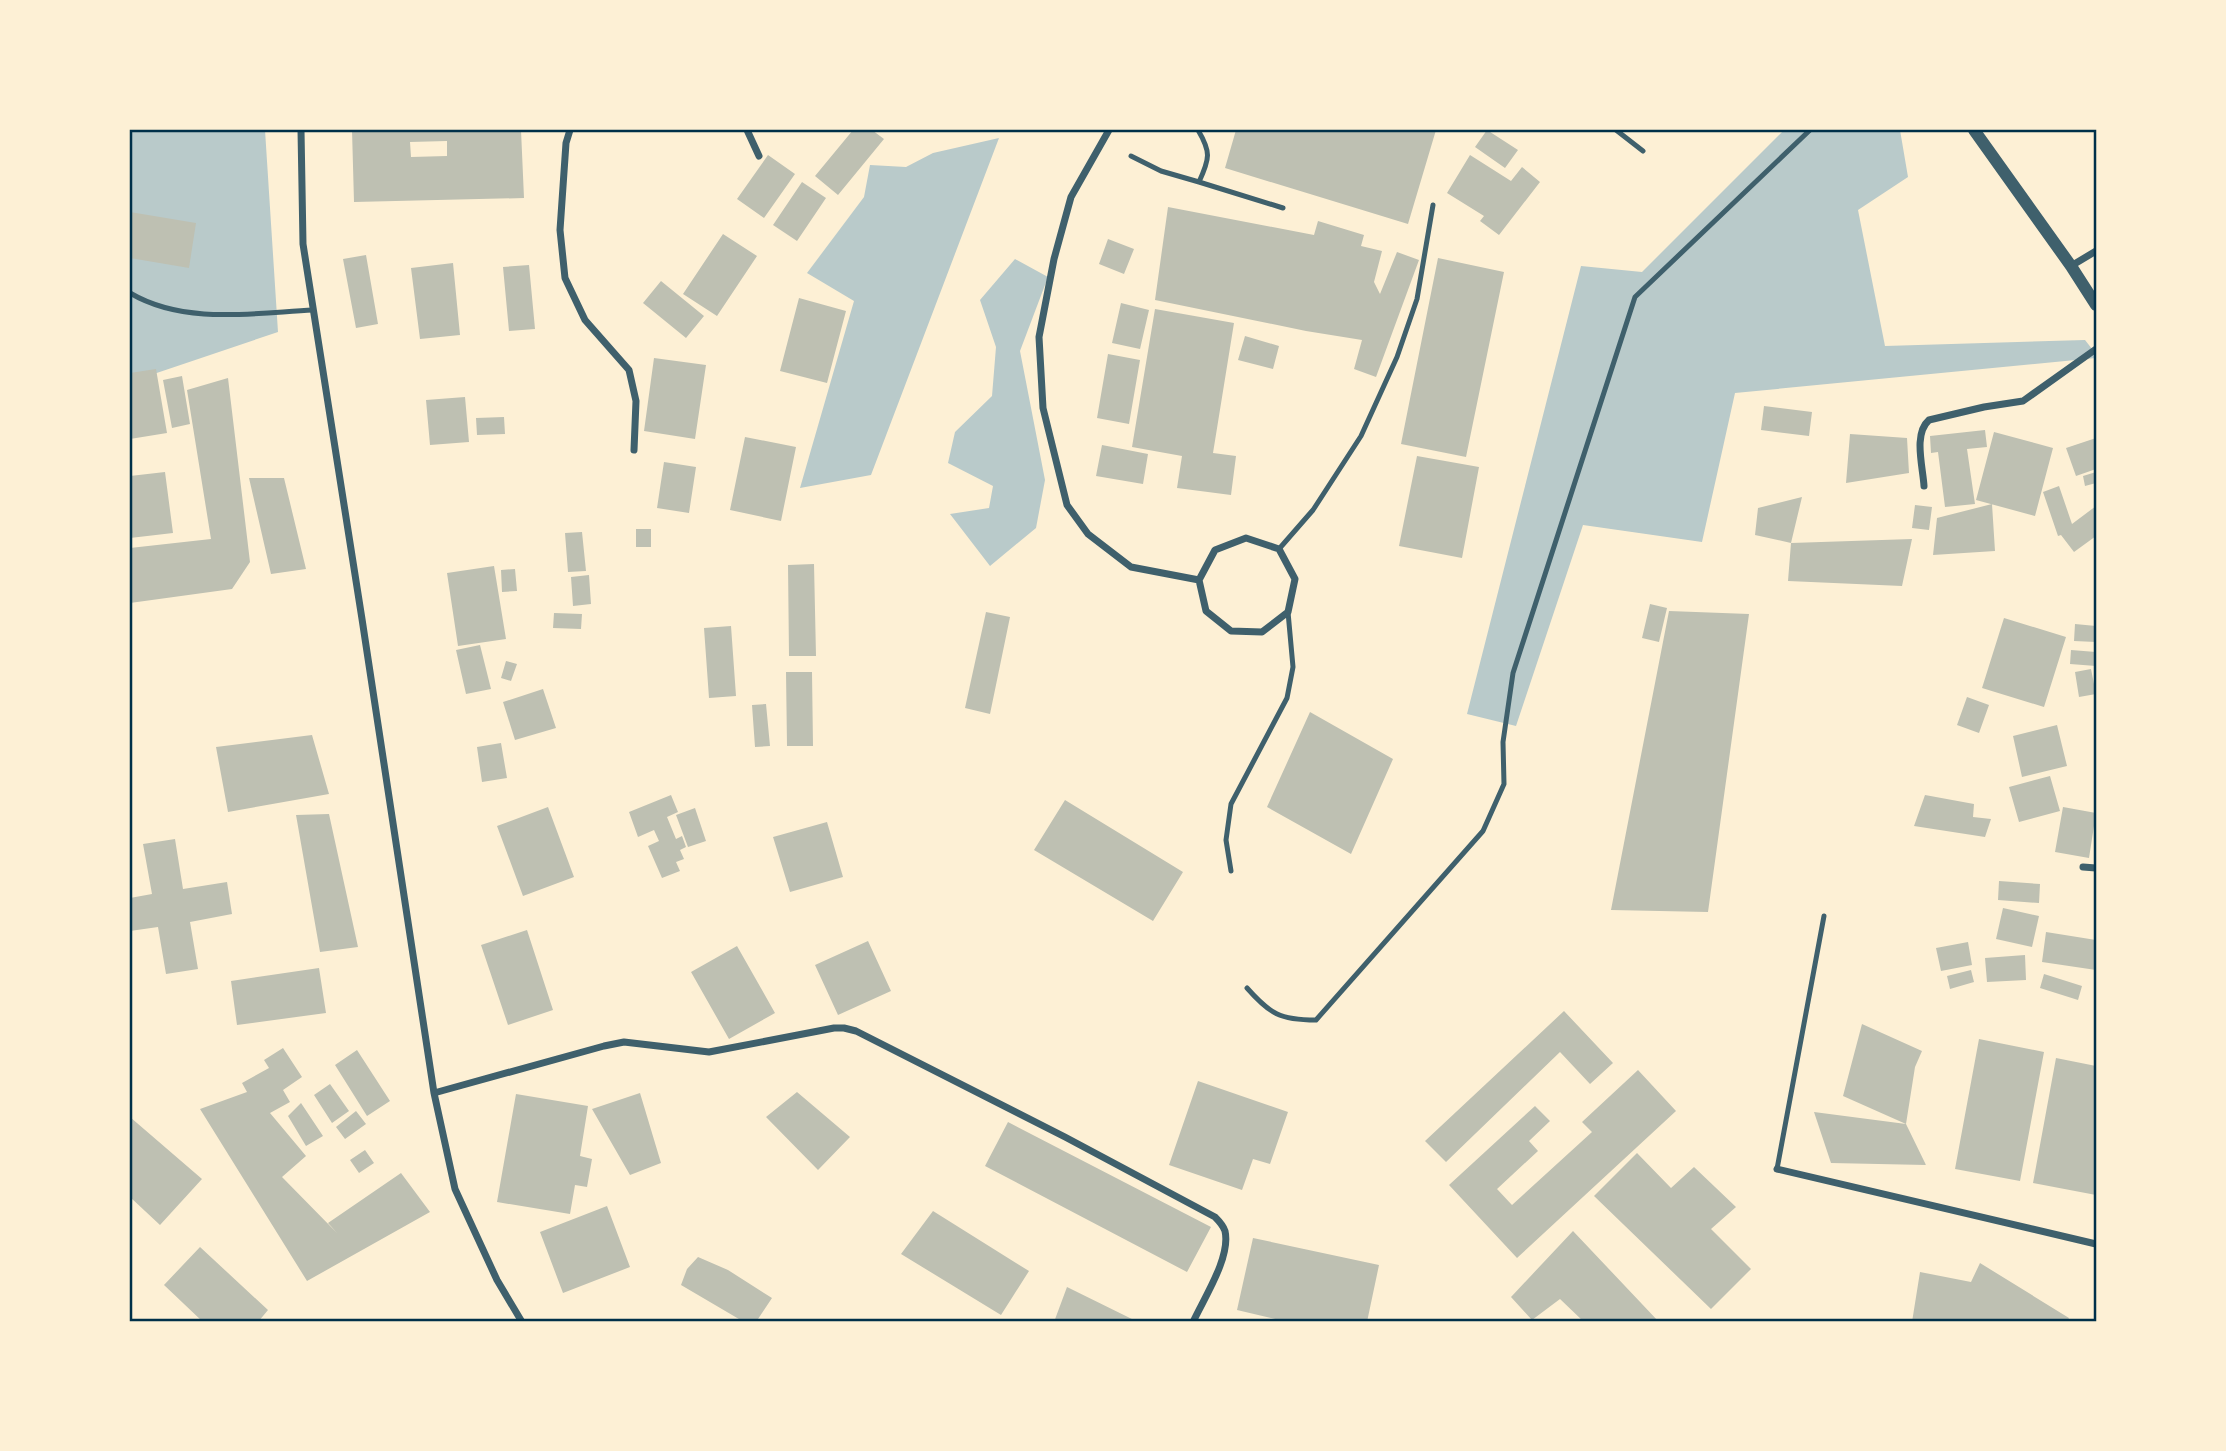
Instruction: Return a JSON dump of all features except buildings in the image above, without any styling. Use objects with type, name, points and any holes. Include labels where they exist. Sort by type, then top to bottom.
[{"type":"street","points":[[301,130],[303,244],[434,1093],[455,1189],[497,1280],[522,1321]]},
{"type":"street","points":[[570,130],[566,143],[560,230],[565,278],[585,320],[629,370],[636,401],[634,450]]},
{"type":"street","points":[[747,130],[759,156]]},
{"type":"street","points":[[1109,130],[1071,197],[1054,259],[1039,337],[1043,408],[1067,505],[1088,534],[1131,567],[1199,580]]},
{"type":"street","points":[[1974,130],[2096,304]]},
{"type":"street","points":[[2071,266],[2096,251]]},
{"type":"street","points":[[1924,486],[1920,435],[1928,420],[2023,401],[2096,349]]},
{"type":"street","points":[[1247,538],[1279,549],[1295,579],[1288,612],[1262,632],[1231,631],[1206,611],[1199,580],[1215,550],[1247,538]]},
{"type":"street","points":[[2083,867],[2096,869]]},
{"type":"street","points":[[434,1093],[624,1042],[709,1052],[834,1028],[856,1031],[1215,1217],[1224,1227],[1226,1244],[1222,1259],[1193,1321]]},
{"type":"street","points":[[1777,1169],[2096,1244]]},
{"type":"lane","points":[[1198,130],[1209,149],[1207,164],[1199,182]]},
{"type":"lane","points":[[1616,130],[1643,151]]},
{"type":"lane","points":[[1247,988],[1266,1008],[1292,1020],[1315,1020],[1483,831],[1504,784],[1503,742],[1513,673],[1635,297],[1811,130]]},
{"type":"lane","points":[[1131,156],[1161,171],[1283,208]]},
{"type":"lane","points":[[1279,549],[1313,510],[1361,436],[1397,357],[1417,299],[1433,205]]},
{"type":"lane","points":[[130,293],[148,304],[206,315],[313,310]]},
{"type":"lane","points":[[1231,871],[1226,841],[1231,804],[1287,698],[1293,667],[1288,612]]},
{"type":"lane","points":[[1777,1169],[1824,916]]},
{"type":"shaded area","points":[[130,130],[265,130],[278,332],[130,382]]},
{"type":"shaded area","points":[[1784,130],[1900,130],[1908,177],[1858,210],[1885,346],[2085,340],[2096,358],[1735,393],[1702,542],[1583,525],[1516,726],[1467,714],[1581,266],[1642,272]]},
{"type":"shaded area","points":[[999,138],[871,475],[800,488],[854,301],[807,273],[864,197],[870,165],[906,167],[933,153]]},
{"type":"shaded area","points":[[1015,259],[1048,277],[1020,351],[1045,480],[1036,528],[990,566],[950,514],[989,508],[993,486],[948,463],[955,432],[992,396],[996,347],[980,300]]}]
